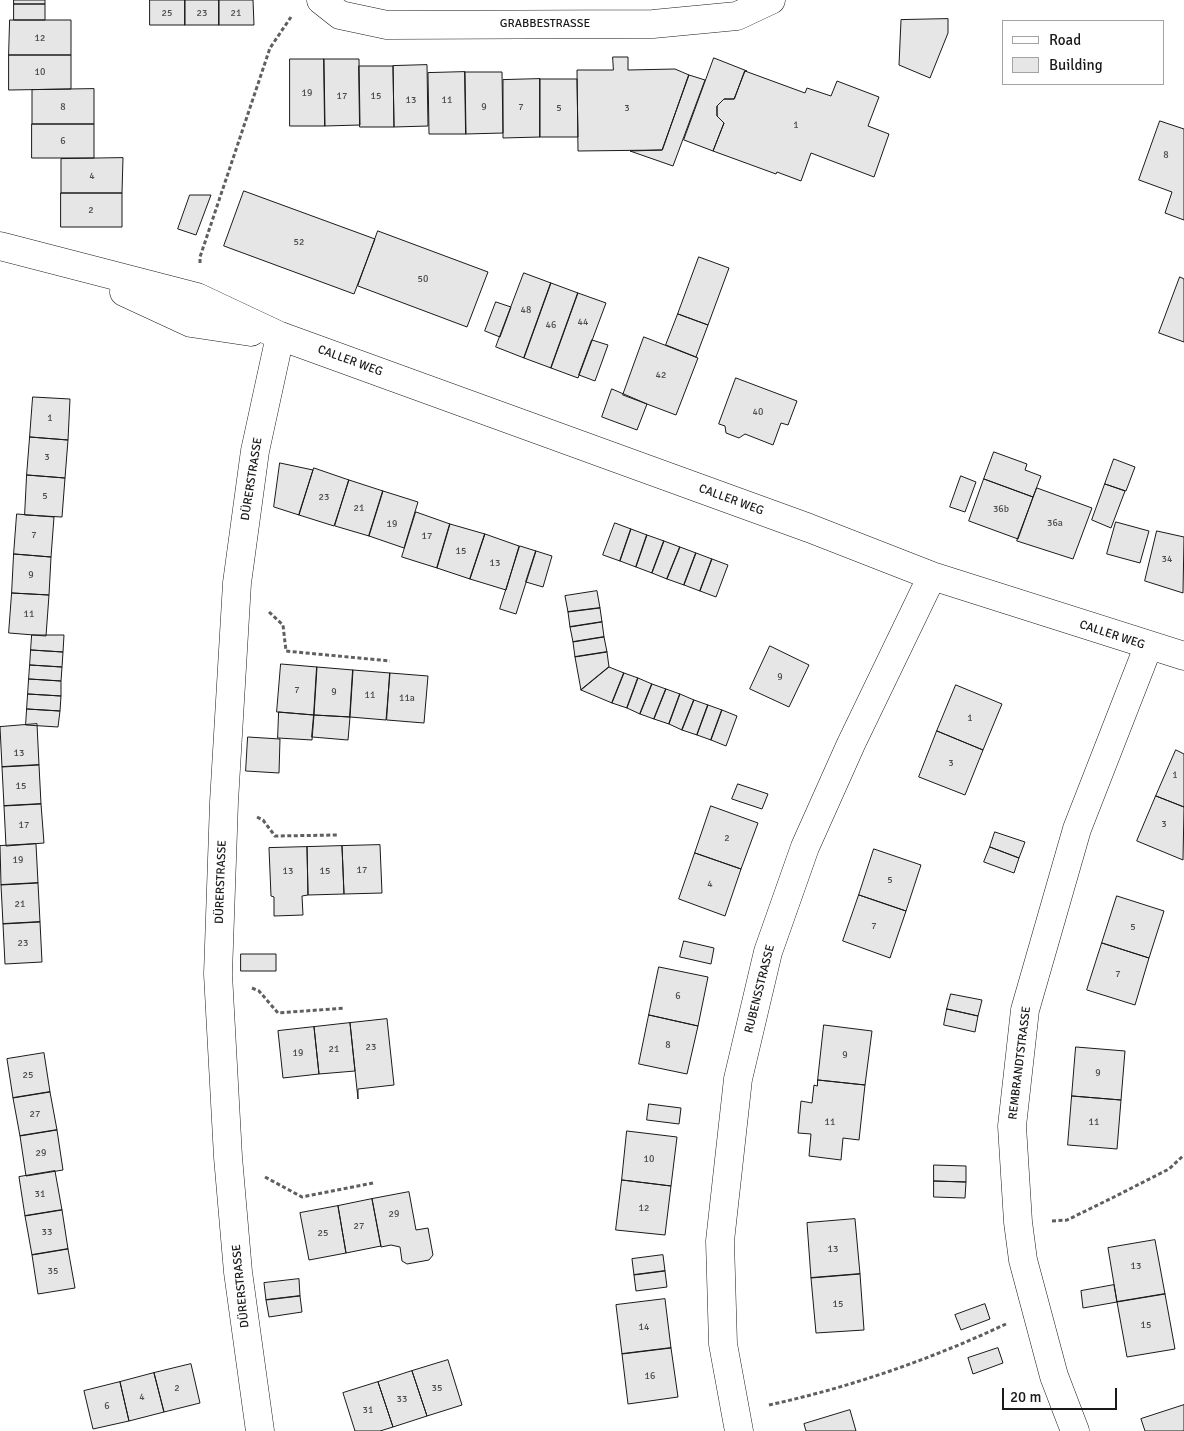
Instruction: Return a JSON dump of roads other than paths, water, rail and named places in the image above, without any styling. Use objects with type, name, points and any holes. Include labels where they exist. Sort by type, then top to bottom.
[{"type":"street","name":"GRABBESTRASSE","points":[[321,0],[340,14],[387,25],[397,25],[653,24],[737,16],[771,0]]},
{"type":"street","name":"CALLER WEG","points":[[0,246],[197,297],[280,336],[809,528],[932,576],[1148,647],[1184,656]]},
{"type":"street","name":"CALLER WEG","points":[[64,264],[191,322],[280,336]]},
{"type":"street","name":"DÜRERSTRASSE","points":[[260,1431],[240,1282],[228,1158],[218,974],[224,802],[237,583],[255,451],[280,336]]},
{"type":"street","name":"RUBENSSTRASSE","points":[[739,1431],[723,1344],[720,1241],[738,1079],[768,952],[804,847],[932,576]]},
{"type":"street","name":"REMBRANDTSTRASSE","points":[[1075,1431],[1054,1376],[1023,1260],[1018,1222],[1012,1126],[1025,1010],[1077,829],[1148,647]]}]
